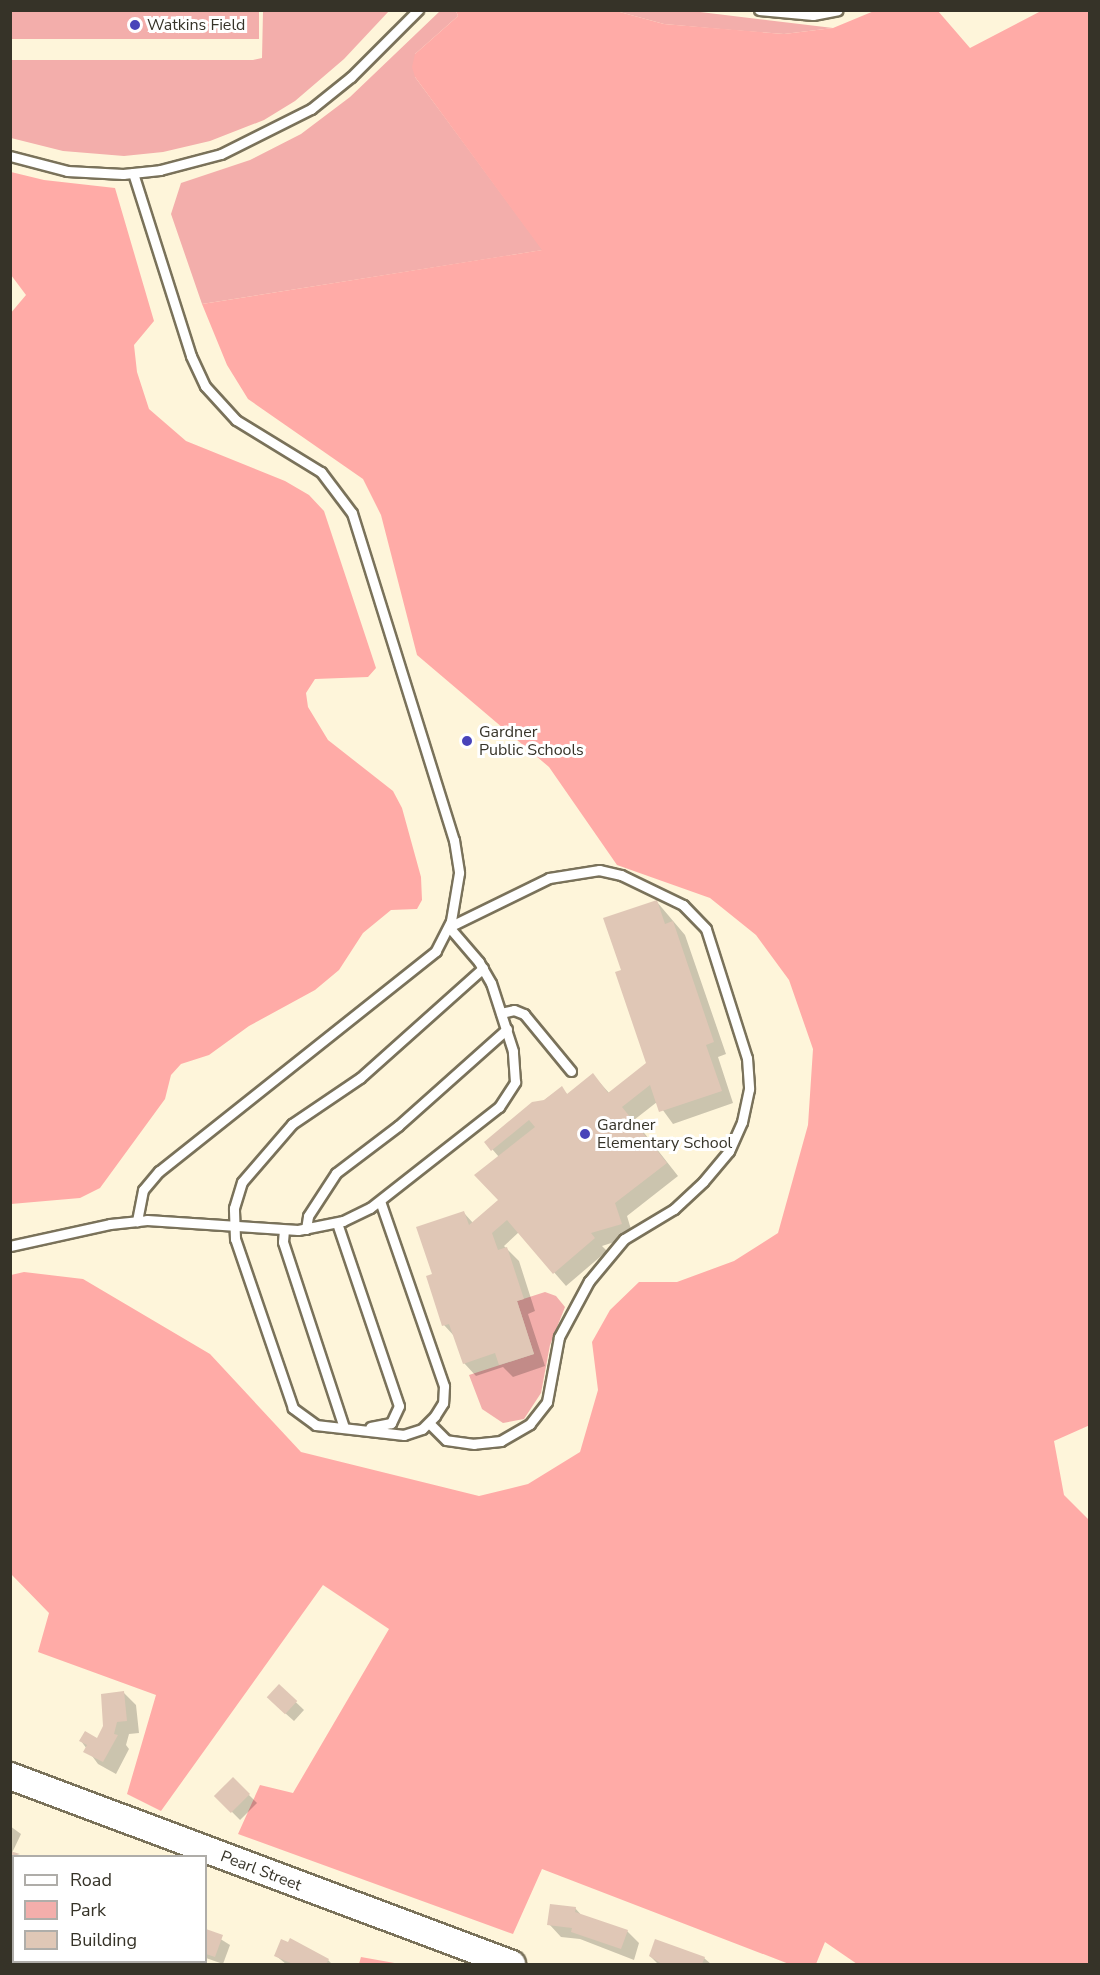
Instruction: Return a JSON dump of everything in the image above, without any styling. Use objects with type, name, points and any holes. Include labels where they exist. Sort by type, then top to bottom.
[{"type":"main road","name":"Pearl Street","points":[[10,1776],[512,1965]]},
{"type":"lane","points":[[10,156],[67,171],[133,173],[191,164],[281,127],[338,89],[418,10]]},
{"type":"lane","points":[[759,10],[782,15],[834,11]]},
{"type":"lane","points":[[133,173],[191,356],[205,386],[236,420],[321,472],[352,513],[454,840],[459,873],[448,927],[436,951],[151,1178],[140,1197],[137,1221]]},
{"type":"lane","points":[[429,1423],[446,1440],[474,1444],[512,1436],[537,1418],[546,1402],[559,1337],[589,1281],[624,1239],[674,1209],[717,1167],[736,1137],[749,1089],[744,1044],[706,929],[683,905],[666,895],[609,871],[577,872],[525,887],[448,927]]},
{"type":"lane","points":[[10,1246],[137,1221],[284,1230],[306,1229],[337,1223],[381,1201],[506,1100],[516,1073],[507,1029],[483,968],[448,927]]},
{"type":"lane","points":[[381,1201],[443,1378],[443,1403],[429,1423],[404,1435],[364,1428],[316,1425],[293,1408],[232,1226],[242,1182],[292,1124],[360,1078],[483,968]]},
{"type":"lane","points":[[501,1013],[514,1010],[524,1014],[571,1071]]},
{"type":"lane","points":[[306,1229],[308,1216],[336,1173],[398,1125],[507,1029]]},
{"type":"lane","points":[[337,1223],[399,1406],[391,1423],[364,1428]]},
{"type":"lane","points":[[284,1230],[283,1242],[344,1427]]},
{"type":"green space","name":"Watkins Field","points":[[11,10],[259,10],[259,39],[11,39]]},
{"type":"green space","points":[[263,11],[389,11],[344,59],[295,101],[264,120],[210,141],[163,152],[124,156],[63,151],[11,138],[11,60],[253,60],[262,58]]},
{"type":"green space","points":[[440,11],[456,11],[458,16],[415,54],[415,77],[543,250],[202,304],[171,214],[181,183],[250,160],[301,134],[350,97]]},
{"type":"green space","points":[[616,11],[692,11],[833,28],[784,34],[732,30],[664,24]]},
{"type":"green space","points":[[545,1292],[556,1296],[565,1307],[550,1345],[541,1393],[524,1419],[503,1423],[482,1409],[469,1375],[534,1354],[517,1301]]},
{"type":"shaded area","points":[[456,11],[616,11],[664,24],[784,34],[833,28],[874,11],[938,11],[970,48],[1041,11],[1089,11],[1090,1425],[1054,1441],[1064,1495],[1089,1520],[1089,1964],[857,1964],[825,1942],[816,1964],[789,1964],[542,1869],[513,1934],[238,1834],[260,1785],[293,1793],[389,1629],[323,1585],[161,1811],[127,1794],[156,1695],[38,1652],[49,1613],[11,1574],[11,1275],[24,1272],[83,1279],[210,1354],[301,1452],[479,1496],[528,1484],[580,1452],[598,1390],[592,1342],[610,1310],[639,1282],[677,1282],[734,1261],[778,1233],[808,1125],[813,1049],[789,980],[756,935],[710,898],[617,865],[549,767],[417,655],[381,515],[363,479],[248,399],[227,365],[202,304],[542,250],[415,77],[412,67],[415,54],[458,16]]},
{"type":"shaded area","points":[[11,172],[44,180],[115,188],[154,321],[134,345],[137,372],[149,409],[186,441],[285,481],[309,495],[324,511],[376,668],[368,677],[315,679],[306,693],[308,707],[328,740],[393,791],[402,808],[421,877],[422,900],[417,909],[391,910],[363,933],[339,970],[315,990],[249,1026],[209,1055],[181,1064],[171,1075],[165,1099],[100,1188],[80,1198],[11,1204],[10,314],[26,295],[11,275]]},
{"type":"shaded area","points":[[10,1899],[12,1963],[152,1963],[152,1964],[11,1964]]},
{"type":"shaded area","points":[[361,1957],[400,1964],[359,1964]]},
{"type":"building","name":"Gardner Elementary School","points":[[657,900],[665,924],[673,921],[714,1042],[706,1045],[722,1091],[659,1112],[650,1085],[622,1107],[667,1163],[615,1203],[622,1224],[591,1233],[595,1238],[553,1274],[507,1220],[492,1233],[498,1250],[507,1247],[524,1299],[517,1301],[534,1354],[499,1365],[495,1353],[463,1364],[449,1324],[442,1326],[426,1276],[432,1274],[416,1227],[464,1211],[469,1225],[498,1200],[474,1175],[535,1127],[529,1120],[491,1151],[484,1142],[532,1102],[544,1100],[562,1086],[567,1094],[593,1073],[608,1093],[646,1063],[615,972],[621,970],[603,918]]},
{"type":"building","points":[[279,1684],[297,1701],[285,1714],[267,1697]]},
{"type":"building","points":[[124,1691],[127,1721],[117,1722],[114,1734],[118,1735],[103,1762],[83,1752],[87,1745],[79,1741],[85,1731],[97,1738],[103,1726],[101,1694]]},
{"type":"building","points":[[233,1777],[250,1794],[231,1813],[214,1796]]},
{"type":"building","points":[[10,1851],[20,1854],[12,1855],[12,1862]]},
{"type":"building","points":[[550,1904],[576,1907],[575,1912],[628,1930],[621,1949],[571,1932],[572,1928],[547,1925]]},
{"type":"building","points":[[207,1929],[223,1935],[215,1957],[207,1954]]},
{"type":"building","points":[[290,1938],[329,1959],[326,1964],[293,1964],[274,1956],[281,1939],[288,1942]]},
{"type":"building","points":[[655,1939],[705,1957],[702,1964],[662,1964],[649,1956]]},
{"type":"place","name":"Watkins Field","points":[[135,25]]},
{"type":"place","name":"Gardner Public Schools","points":[[467,741]]},
{"type":"place","name":"Gardner Elementary School","points":[[585,1134]]}]
